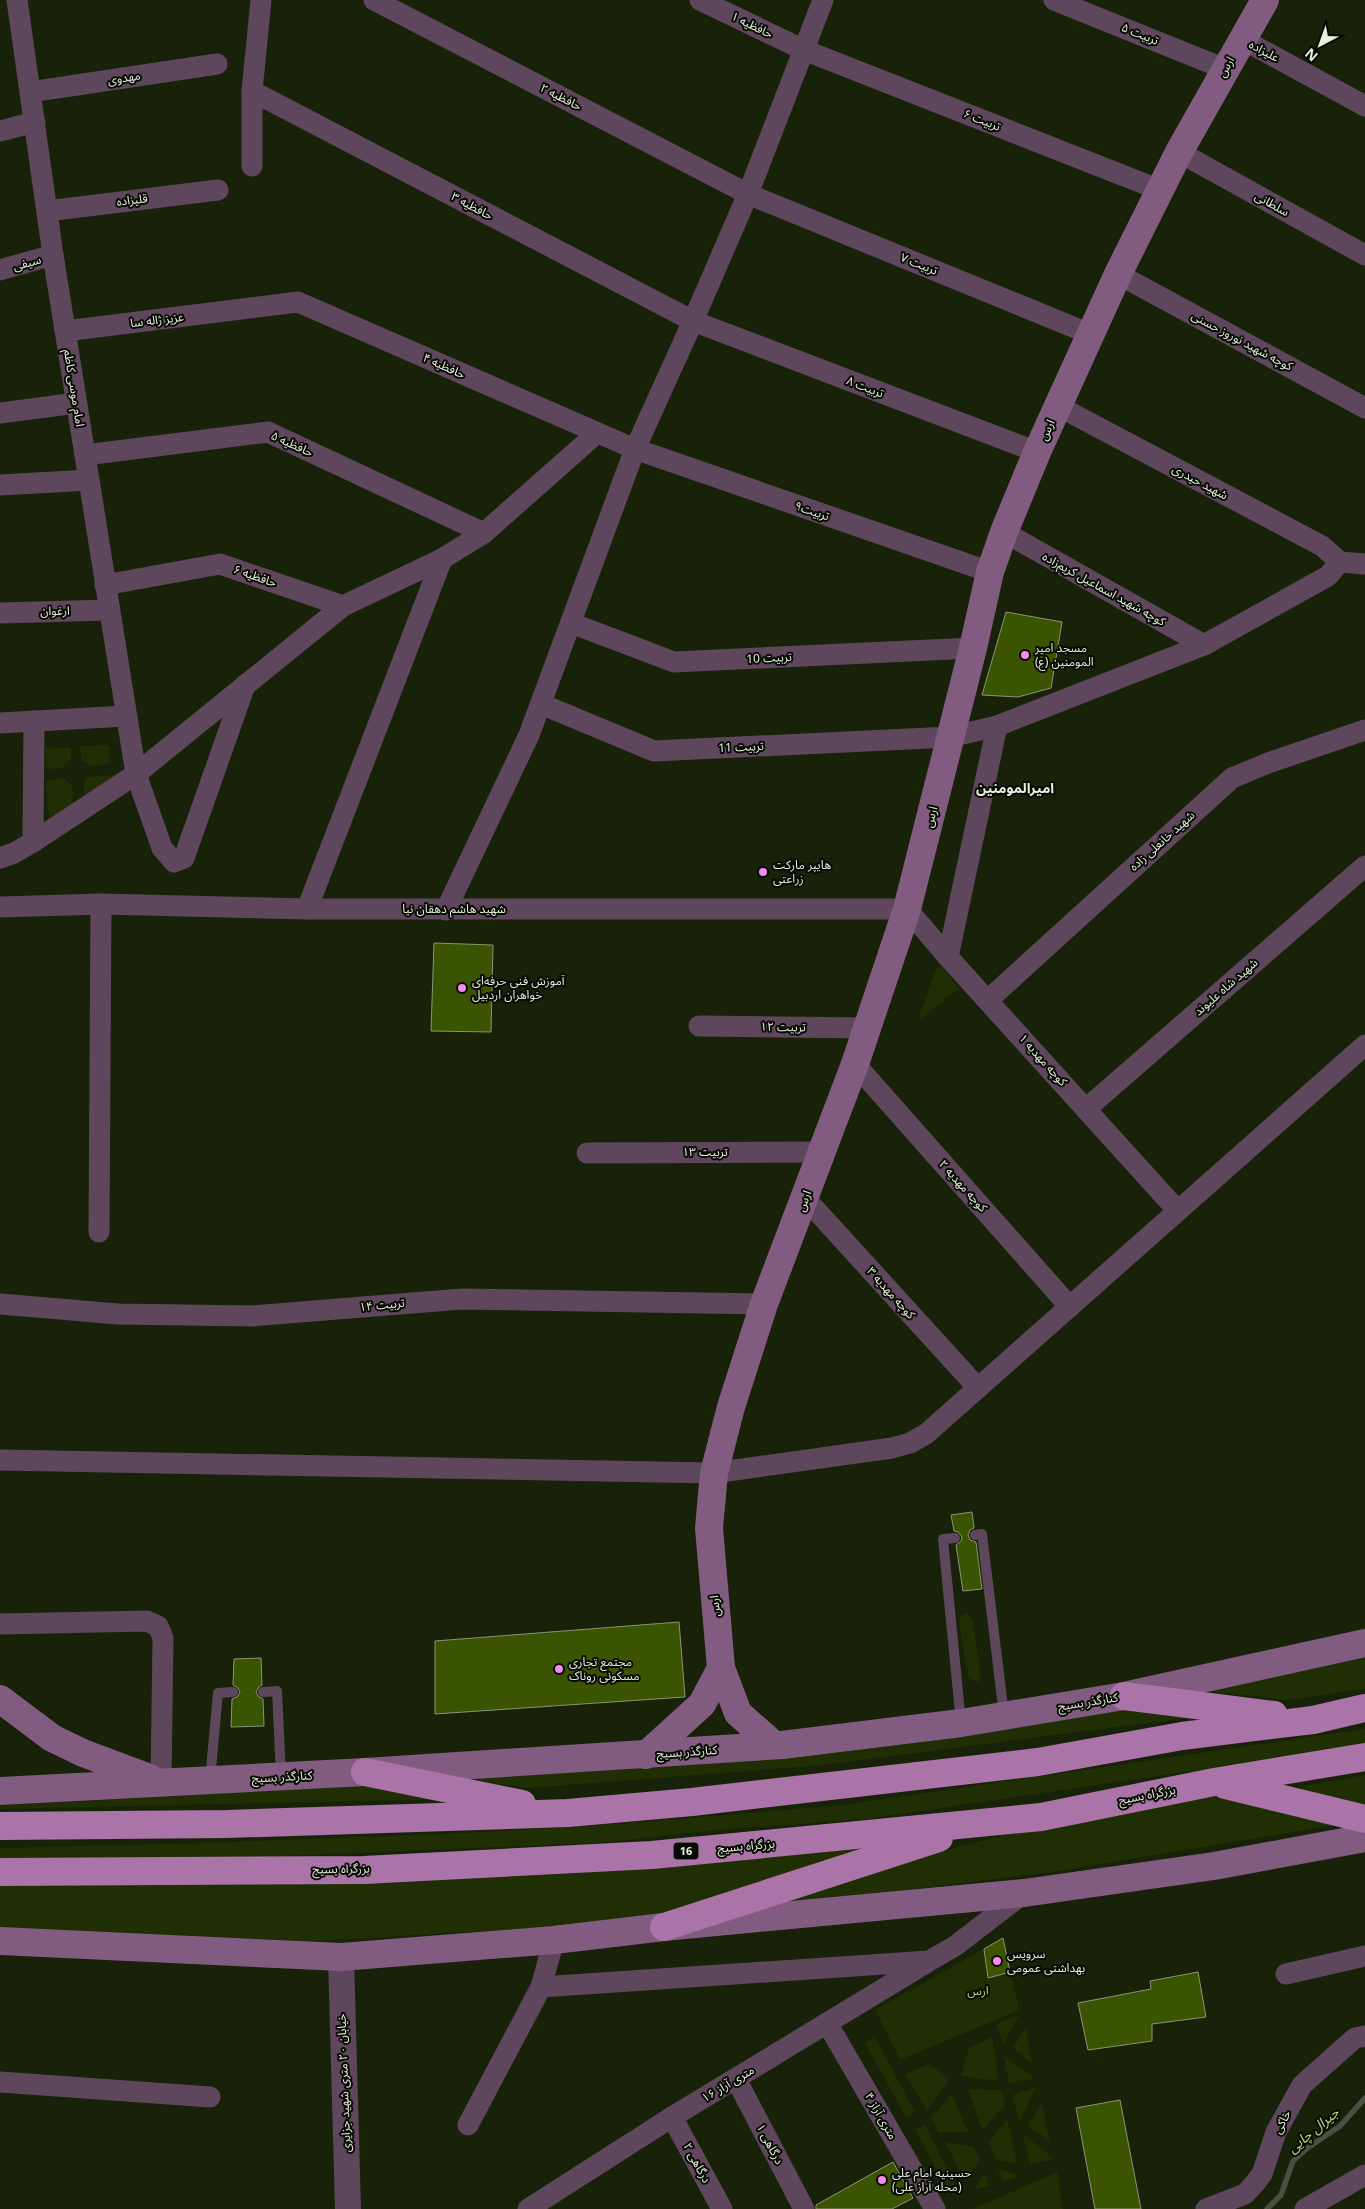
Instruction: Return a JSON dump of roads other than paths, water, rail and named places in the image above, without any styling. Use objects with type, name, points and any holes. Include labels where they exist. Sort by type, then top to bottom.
[{"type":"highway","points":[[1124,1696],[1313,1720]]},
{"type":"highway","points":[[0,1826],[227,1824],[568,1813],[692,1802],[1038,1762],[1182,1736],[1313,1720],[1365,1708]]},
{"type":"highway","name":"بزرگراه بسیج","points":[[0,1872],[384,1868],[652,1855],[1042,1817],[1214,1782],[1365,1757]]},
{"type":"highway","points":[[366,1772],[568,1813]]},
{"type":"highway","points":[[1214,1782],[1365,1819]]},
{"type":"highway","points":[[664,1927],[987,1822]]},
{"type":"main road","name":"ارس","points":[[720,1668],[709,1528],[714,1473],[730,1407],[764,1304],[855,1064],[908,909],[974,648],[990,572],[1004,532],[1037,452],[1118,274],[1179,152],[1265,0]]},
{"type":"main road","name":"کنارگذر بسیج","points":[[0,1791],[281,1777],[774,1746],[961,1723],[1124,1696],[1365,1643]]},
{"type":"main road","points":[[720,1668],[738,1713],[774,1746]]},
{"type":"main road","points":[[646,1755],[702,1704],[720,1668]]},
{"type":"main road","points":[[0,1699],[52,1738],[83,1753],[161,1782]]},
{"type":"main road","points":[[0,1941],[341,1957],[554,1940],[664,1927],[1024,1893],[1214,1866],[1365,1838]]},
{"type":"street","name":"امام موسی کاظم","points":[[17,0],[53,256],[136,774],[162,848],[174,862],[184,858],[244,686]]},
{"type":"street","points":[[252,166],[252,91],[261,0]]},
{"type":"street","name":"حافظیه ۲","points":[[374,0],[748,194]]},
{"type":"street","name":"حافظیه ۱","points":[[700,0],[804,50]]},
{"type":"street","points":[[446,910],[530,735],[635,449],[694,321],[748,194],[823,0]]},
{"type":"street","name":"تربیت ۵","points":[[1054,0],[1225,69]]},
{"type":"street","name":"علیزاده","points":[[1242,39],[1365,106]]},
{"type":"street","name":"تربیت ۶","points":[[804,50],[1160,190]]},
{"type":"street","name":"مهدوی","points":[[30,92],[217,64]]},
{"type":"street","name":"حافظیه ۳","points":[[252,91],[694,321]]},
{"type":"street","points":[[0,131],[34,122]]},
{"type":"street","name":"سلطانی","points":[[1179,152],[1365,255]]},
{"type":"street","name":"قلیزاده","points":[[47,211],[218,190]]},
{"type":"street","name":"تربیت ۷","points":[[748,194],[1090,334]]},
{"type":"street","name":"سیفی","points":[[0,270],[53,256]]},
{"type":"street","name":"کوچه شهید نوروز حسنی","points":[[1118,274],[1365,408]]},
{"type":"street","name":"حافظیه ۴","points":[[249,308],[298,302],[635,449]]},
{"type":"street","name":"عزیز ژاله سا","points":[[65,331],[249,308]]},
{"type":"street","name":"تربیت ۸","points":[[694,321],[1037,452]]},
{"type":"street","points":[[0,413],[76,403]]},
{"type":"street","name":"شهید حیدری","points":[[1058,406],[1322,546],[1340,562]]},
{"type":"street","name":"حافظیه ۵","points":[[85,455],[268,432],[484,533]]},
{"type":"street","points":[[0,858],[14,853],[33,842],[136,774],[343,606],[442,558],[484,533],[597,433]]},
{"type":"street","name":"تربیت۹","points":[[635,449],[990,572]]},
{"type":"street","points":[[0,485],[89,480]]},
{"type":"street","name":"کوچه شهید اسماعیل کریم‌زاده","points":[[1004,532],[1204,645]]},
{"type":"street","points":[[307,909],[442,558]]},
{"type":"street","points":[[1340,562],[1365,564]]},
{"type":"street","name":"تربیت 11","points":[[541,704],[654,751],[950,737],[997,726],[1204,645],[1328,576],[1340,562]]},
{"type":"street","name":"حافظیه ۶","points":[[105,584],[220,564],[343,606]]},
{"type":"street","name":"ارغوان","points":[[0,613],[109,610]]},
{"type":"street","name":"تربیت 10","points":[[571,623],[674,662],[974,648]]},
{"type":"street","points":[[0,723],[126,716]]},
{"type":"street","points":[[33,842],[34,721]]},
{"type":"street","points":[[948,957],[997,726]]},
{"type":"street","name":"شهید خانعلی زاده","points":[[988,1000],[1232,778],[1268,763],[1365,730]]},
{"type":"street","name":"شهید شاه علیوند","points":[[1087,1108],[1365,866]]},
{"type":"street","points":[[99,1232],[101,904]]},
{"type":"street","name":"شهید هاشم دهقان نیا","points":[[0,907],[101,904],[446,910],[908,909]]},
{"type":"street","name":"کوچه مهدیه ۱","points":[[908,909],[948,957],[1087,1108],[1178,1211]]},
{"type":"street","name":"تربیت ۱۲","points":[[698,1026],[867,1028]]},
{"type":"street","points":[[0,1460],[714,1473],[892,1448],[910,1443],[926,1434],[1365,1045]]},
{"type":"street","name":"کوچه مهدیه ۲","points":[[855,1064],[1070,1308]]},
{"type":"street","name":"تربیت ۱۳","points":[[587,1153],[822,1152]]},
{"type":"street","name":"کوچه مهدیه ۳","points":[[805,1198],[978,1388]]},
{"type":"street","name":"تربیت ۱۴","points":[[0,1304],[118,1314],[252,1316],[462,1299],[764,1304]]},
{"type":"street","points":[[0,1624],[147,1621],[158,1626],[162,1638],[161,1782]]},
{"type":"street","name":"۱۶ متری آراز","points":[[528,2209],[672,2117],[955,1946],[1024,1893]]},
{"type":"street","points":[[468,2125],[542,1987],[554,1940]]},
{"type":"street","points":[[1286,1974],[1365,1956]]},
{"type":"street","name":"خیابان ۲۰ متری شهید جزایری","points":[[341,1957],[348,2209]]},
{"type":"street","points":[[542,1987],[929,1961]]},
{"type":"street","name":"۴ متری آراز","points":[[827,2023],[935,2209]]},
{"type":"street","name":"خاکی","points":[[1206,2209],[1245,2194],[1262,2174],[1276,2132],[1302,2085],[1356,2038],[1365,2036]]},
{"type":"street","name":"درگاهی ۱","points":[[736,2079],[804,2209]]},
{"type":"street","points":[[0,2082],[210,2097]]},
{"type":"street","name":"درگاهی ۲","points":[[672,2117],[722,2209]]},
{"type":"street","points":[[1306,2209],[1365,2175]]},
{"type":"lane","points":[[975,1535],[982,1534],[1004,1716]]},
{"type":"lane","points":[[955,1538],[943,1539],[961,1723]]},
{"type":"lane","points":[[263,1692],[278,1691],[281,1777]]},
{"type":"lane","points":[[210,1780],[218,1693],[232,1692]]},
{"type":"waterway","name":"جیرال چایی","points":[[1267,2209],[1281,2195],[1293,2161],[1306,2149],[1340,2126],[1365,2098]]},
{"type":"place","name":"مسجد امیر المومنین (ع)","points":[[1025,655]]},
{"type":"place","name":"هایپر مارکت زراعتی","points":[[763,872]]},
{"type":"place","name":"آموزش فنی حرفه‌ای خواهران اردبیل","points":[[462,988]]},
{"type":"place","name":"مجتمع تجاری مسکونی روناک","points":[[559,1669]]},
{"type":"place","name":"سرویس بهداشتی عمومی","points":[[997,1961]]},
{"type":"place","name":"حسینیه امام علی (محله آراز علی)","points":[[882,2180]]},
{"type":"district","name":"امیرالمومنین","points":[[1015,788]]}]
